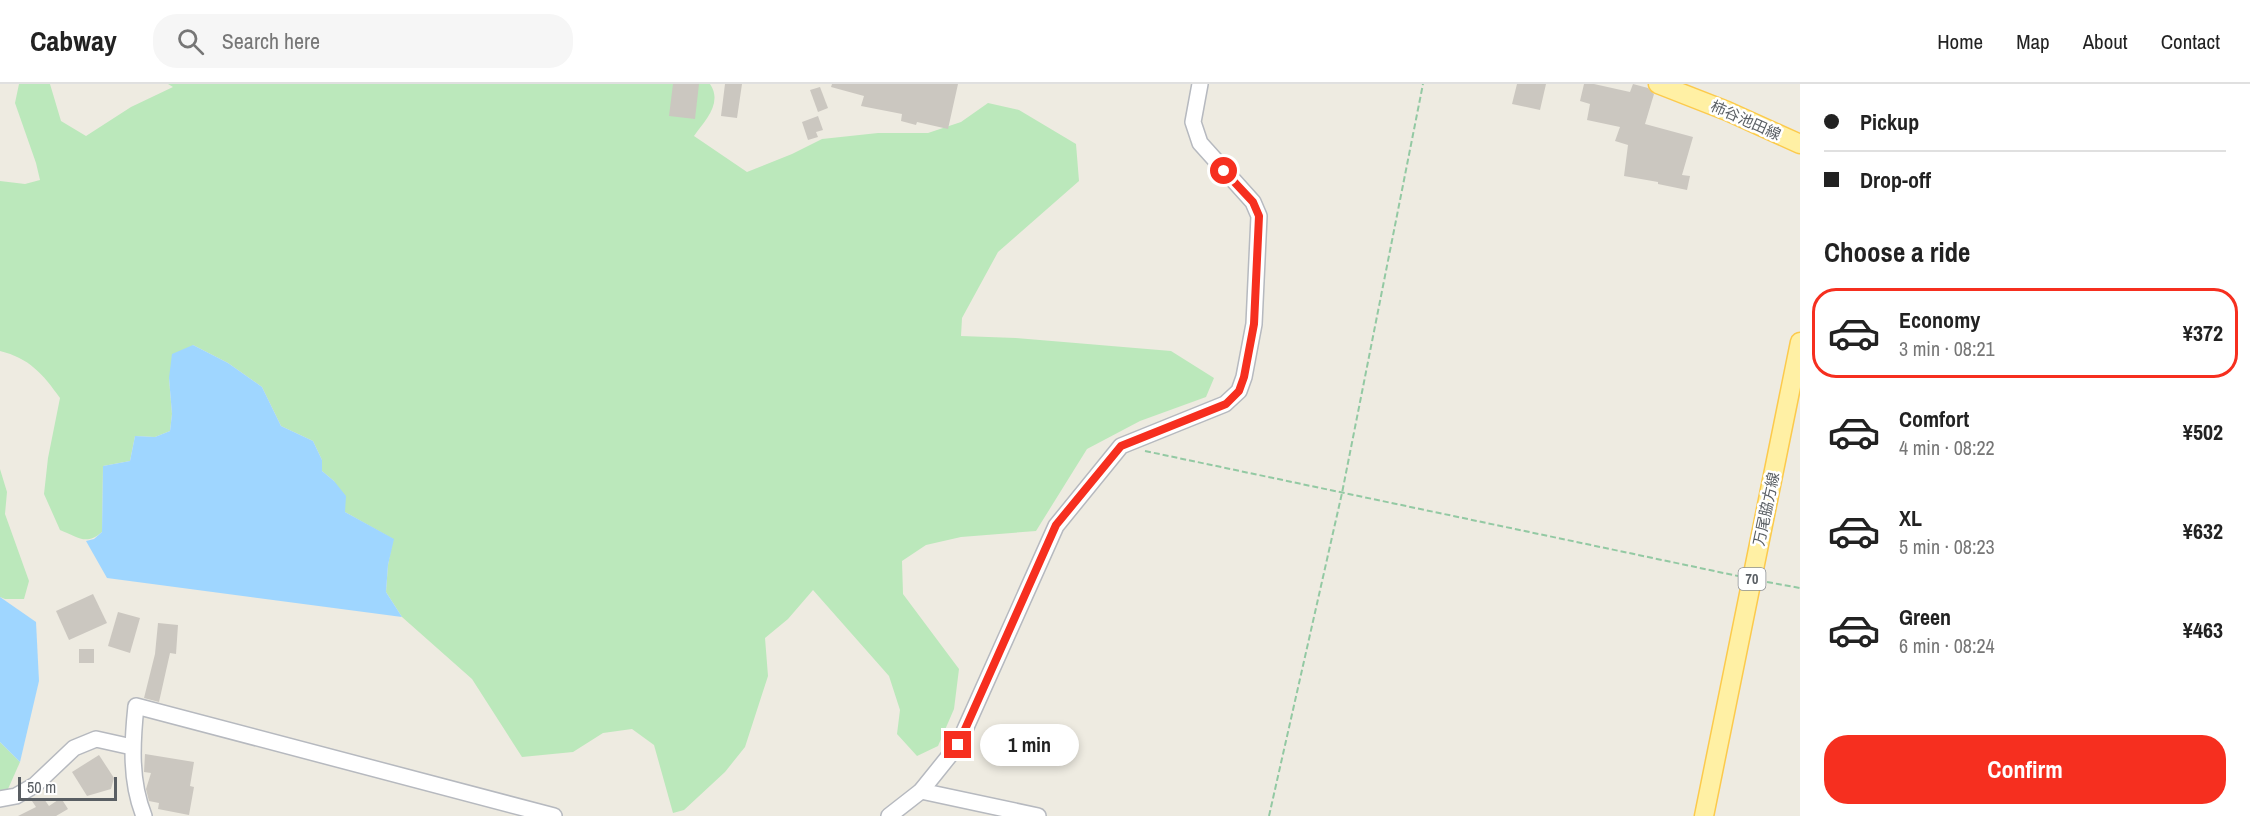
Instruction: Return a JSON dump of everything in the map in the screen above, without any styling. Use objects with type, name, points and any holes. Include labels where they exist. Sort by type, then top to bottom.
[{"type":"main road","name":"柿谷池田線","points":[[1658,84],[1727,111],[1800,144]]},
{"type":"main road","name":"万尾脇方線","points":[[1704,816],[1800,342]]},
{"type":"street","points":[[889,816],[921,791],[958,745],[1056,525],[1121,446],[1226,404],[1239,391],[1244,377],[1254,324],[1259,216],[1253,202],[1200,143],[1193,122],[1200,84]]},
{"type":"street","points":[[144,816],[136,796],[132,747],[136,706],[554,816]]},
{"type":"street","points":[[0,799],[16,795],[35,785],[74,748],[96,739],[132,747]]},
{"type":"street","points":[[921,791],[1038,816]]},
{"type":"path","points":[[1269,816],[1342,492],[1423,84]]},
{"type":"path","points":[[1121,446],[1800,588]]},
{"type":"green space","points":[[19,84],[50,84],[61,121],[86,136],[131,107],[173,87],[168,84],[710,84],[715,98],[714,105],[694,136],[747,172],[822,139],[878,133],[928,133],[961,122],[988,103],[1019,110],[1076,144],[1079,181],[998,252],[962,318],[961,336],[1016,338],[1171,351],[1214,378],[1206,397],[1140,421],[1087,449],[1036,531],[961,537],[926,545],[902,561],[903,594],[959,669],[954,709],[938,746],[917,756],[897,734],[900,710],[889,676],[813,590],[788,619],[765,638],[768,676],[745,747],[725,772],[684,810],[673,813],[654,745],[632,729],[603,733],[573,752],[522,757],[472,679],[402,617],[386,592],[393,539],[345,512],[334,481],[322,471],[322,460],[313,441],[281,426],[262,387],[228,363],[193,345],[169,378],[172,414],[170,431],[155,437],[135,436],[130,461],[103,466],[102,532],[91,539],[82,539],[60,530],[44,494],[48,458],[60,398],[34,368],[19,358],[0,351],[0,181],[25,184],[40,180],[15,103]]},
{"type":"green space","points":[[0,469],[7,492],[5,514],[29,581],[24,599],[0,597]]},
{"type":"green space","points":[[0,742],[20,762],[0,807]]},
{"type":"water","points":[[193,345],[228,363],[262,387],[281,426],[313,441],[322,460],[322,471],[346,496],[345,512],[394,539],[388,565],[386,592],[402,617],[107,578],[86,541],[94,539],[102,532],[103,466],[130,461],[135,436],[155,437],[170,431],[172,414],[169,378],[172,354]]},
{"type":"water","points":[[0,597],[36,622],[39,681],[20,762],[0,742]]},
{"type":"building","points":[[673,84],[699,84],[695,119],[669,116]]},
{"type":"building","points":[[725,84],[742,84],[737,118],[721,116]]},
{"type":"building","points":[[832,84],[958,84],[948,129],[917,122],[916,125],[901,121],[902,114],[861,106],[864,96],[831,87]]},
{"type":"building","points":[[1517,84],[1546,84],[1540,110],[1512,104]]},
{"type":"building","points":[[1584,84],[1630,92],[1633,84],[1648,88],[1654,94],[1645,124],[1693,137],[1682,175],[1690,176],[1687,190],[1624,176],[1628,145],[1615,141],[1620,127],[1587,120],[1590,104],[1580,101]]},
{"type":"building","points":[[820,87],[828,108],[818,112],[810,90]]},
{"type":"building","points":[[818,116],[823,130],[816,132],[818,137],[808,140],[802,122]]},
{"type":"building","points":[[93,594],[107,623],[69,640],[56,611]]},
{"type":"building","points":[[118,612],[140,618],[130,653],[108,646]]},
{"type":"building","points":[[158,623],[178,625],[176,654],[170,653],[159,702],[144,698],[155,654]]},
{"type":"building","points":[[79,649],[94,649],[94,663],[79,663]]},
{"type":"building","points":[[145,754],[194,762],[190,786],[194,787],[189,815],[158,809],[159,803],[149,801],[146,789],[151,773],[144,772]]},
{"type":"building","points":[[99,755],[114,778],[111,789],[87,796],[72,772]]},
{"type":"building","points":[[61,798],[68,809],[56,816],[18,816],[36,807],[32,801],[44,799],[49,806]]},
{"type":"route","points":[[958,745],[1056,525],[1121,446],[1226,404],[1239,391],[1244,377],[1254,324],[1259,216],[1253,202],[1224,171]]}]
